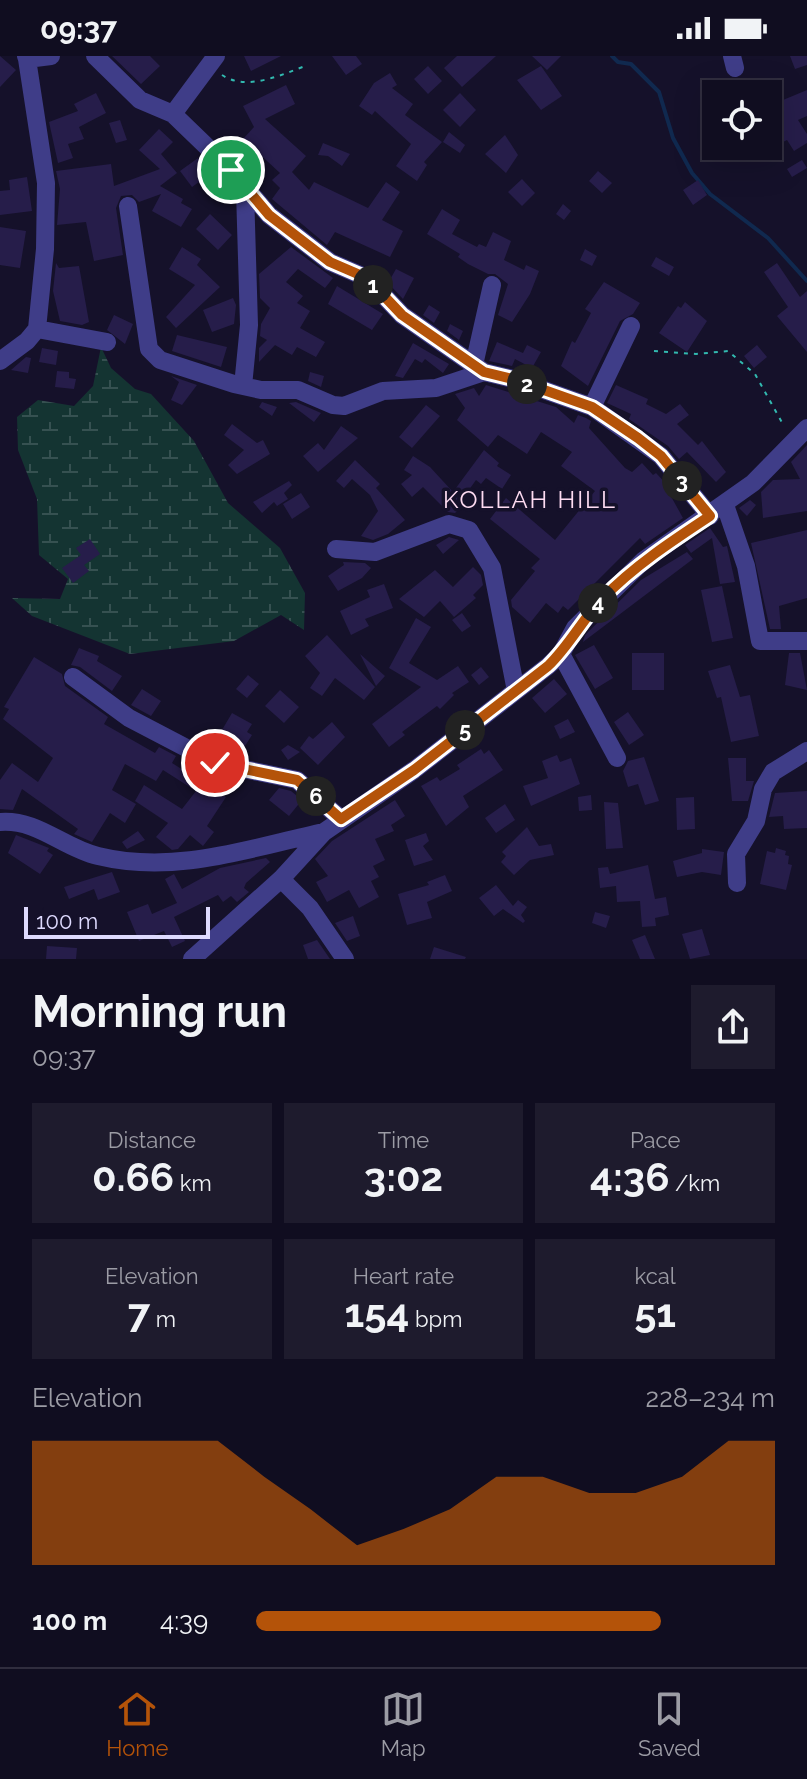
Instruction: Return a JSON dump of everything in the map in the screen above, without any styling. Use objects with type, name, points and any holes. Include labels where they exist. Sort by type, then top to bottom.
[{"type":"street","points":[[0,361],[27,341],[37,329],[47,213],[27,58],[51,56]]},
{"type":"street","points":[[95,56],[140,100],[173,114],[231,170],[245,191],[269,215],[330,262],[367,278],[402,315],[479,369],[592,407],[661,456],[717,510],[746,566],[760,641],[807,641]]},
{"type":"street","points":[[173,114],[207,59]]},
{"type":"street","points":[[243,386],[249,325],[245,191]]},
{"type":"street","points":[[128,206],[133,253],[153,355],[243,386],[298,390],[333,405],[344,406],[383,391],[436,388],[479,369]]},
{"type":"street","points":[[479,369],[492,285]]},
{"type":"street","points":[[592,407],[631,326]]},
{"type":"street","points":[[37,329],[107,342]]},
{"type":"street","points":[[192,959],[281,879],[324,832],[414,770],[561,654],[575,628],[634,569],[753,483],[807,428]]},
{"type":"street","points":[[336,549],[375,552],[449,524],[469,530],[492,568],[516,691]]},
{"type":"street","points":[[561,654],[617,758]]},
{"type":"street","points":[[73,677],[129,718],[215,763],[297,780],[341,819]]},
{"type":"street","points":[[737,883],[736,854],[756,821],[763,789],[773,772],[807,751]]},
{"type":"street","points":[[0,822],[30,824],[97,856],[171,863],[197,862],[324,832]]},
{"type":"street","points":[[281,879],[310,908],[345,959]]},
{"type":"path","points":[[207,59],[231,81],[267,80],[308,65]]},
{"type":"path","points":[[654,351],[696,354],[728,351],[755,374],[790,442]]},
{"type":"green space","points":[[101,347],[111,368],[135,389],[151,394],[194,441],[228,503],[280,548],[305,593],[304,630],[281,615],[234,641],[130,654],[32,616],[12,598],[60,599],[68,579],[39,555],[37,499],[18,450],[17,417],[38,400],[74,406],[93,386]]},
{"type":"building","points":[[0,56],[16,70],[0,87]]},
{"type":"building","points":[[112,56],[150,56],[160,66],[141,84]]},
{"type":"building","points":[[244,56],[281,56],[251,71]]},
{"type":"building","points":[[332,56],[356,56],[362,64],[346,75]]},
{"type":"building","points":[[457,56],[496,56],[462,87],[444,68]]},
{"type":"building","points":[[532,56],[561,56],[547,70]]},
{"type":"building","points":[[790,56],[807,56],[807,65],[795,69]]},
{"type":"building","points":[[428,66],[442,81],[428,94],[414,79]]},
{"type":"building","points":[[541,66],[562,96],[541,110],[517,80]]},
{"type":"building","points":[[390,73],[397,85],[392,88],[413,104],[405,115],[442,142],[424,162],[427,165],[417,181],[396,166],[411,144],[375,111],[372,115],[359,106],[374,83]]},
{"type":"building","points":[[286,85],[295,104],[265,119],[306,156],[292,172],[309,190],[314,182],[368,208],[386,182],[400,192],[382,220],[403,231],[390,257],[335,232],[327,245],[272,199],[280,188],[272,180],[280,173],[243,139],[254,127],[243,106]]},
{"type":"building","points":[[807,90],[807,116],[798,120],[807,134],[807,143],[794,151],[787,140],[782,140],[782,97],[783,100]]},
{"type":"building","points":[[96,93],[106,113],[79,127],[84,139],[68,144],[73,158],[58,163],[49,122],[78,111],[74,104]]},
{"type":"building","points":[[460,93],[476,110],[460,127],[443,110]]},
{"type":"building","points":[[120,120],[127,140],[116,143],[109,123]]},
{"type":"building","points":[[159,129],[173,142],[161,154],[177,173],[160,186],[183,199],[181,203],[192,209],[181,227],[152,211],[161,194],[139,202],[132,195],[121,196],[116,208],[123,255],[94,261],[86,222],[57,225],[60,189],[56,171],[111,164],[114,186],[160,169],[139,150]]},
{"type":"building","points":[[449,132],[465,145],[460,153],[443,142]]},
{"type":"building","points":[[505,135],[518,155],[506,173],[485,154]]},
{"type":"building","points":[[323,143],[350,154],[342,166],[328,156],[318,155]]},
{"type":"building","points":[[198,158],[210,174],[192,187],[180,171]]},
{"type":"building","points":[[802,160],[807,168],[792,177],[787,169]]},
{"type":"building","points":[[598,171],[612,183],[602,193],[589,181]]},
{"type":"building","points":[[27,177],[32,211],[0,215],[0,191],[10,190],[9,180]]},
{"type":"building","points":[[522,179],[535,193],[522,206],[508,192]]},
{"type":"building","points":[[698,180],[707,195],[693,205],[683,190]]},
{"type":"building","points":[[563,204],[571,211],[564,220],[556,214]]},
{"type":"building","points":[[442,209],[460,220],[452,234],[477,247],[479,244],[486,247],[493,232],[511,241],[504,260],[524,270],[526,265],[539,271],[530,294],[512,322],[498,315],[508,284],[495,274],[488,274],[468,264],[458,257],[460,254],[427,234]]},
{"type":"building","points":[[210,214],[232,235],[218,250],[196,229]]},
{"type":"building","points":[[0,227],[26,231],[20,268],[0,265]]},
{"type":"building","points":[[182,247],[201,259],[197,265],[220,287],[176,328],[166,317],[195,285],[169,269]]},
{"type":"building","points":[[291,247],[333,278],[325,288],[298,269],[286,282],[303,296],[297,303],[310,311],[300,328],[325,342],[316,357],[297,347],[292,355],[275,345],[259,362],[259,348],[267,340],[260,336],[261,324],[270,308],[260,298],[259,274]]},
{"type":"building","points":[[585,249],[597,256],[592,266],[580,260]]},
{"type":"building","points":[[656,257],[674,267],[669,276],[651,266]]},
{"type":"building","points":[[56,263],[59,268],[79,266],[89,322],[82,325],[60,321],[53,291]]},
{"type":"building","points":[[777,263],[800,297],[807,291],[807,352],[777,316],[788,307],[764,272]]},
{"type":"building","points":[[396,269],[414,278],[403,299],[388,283]]},
{"type":"building","points":[[604,282],[640,303],[633,314],[620,321],[588,386],[561,366],[572,341],[575,343],[591,313],[585,309]]},
{"type":"building","points":[[337,286],[383,314],[372,330],[328,304]]},
{"type":"building","points":[[233,298],[236,305],[234,324],[212,332],[203,310]]},
{"type":"building","points":[[685,302],[707,321],[687,352],[659,333],[678,306],[681,308]]},
{"type":"building","points":[[429,305],[440,312],[434,323],[423,315]]},
{"type":"building","points":[[114,315],[133,324],[125,344],[107,330]]},
{"type":"building","points":[[450,324],[463,331],[459,340],[447,331]]},
{"type":"building","points":[[177,335],[227,347],[221,367],[172,351]]},
{"type":"building","points":[[497,342],[523,353],[527,345],[541,352],[532,368],[515,359],[512,366],[489,361]]},
{"type":"building","points":[[413,343],[449,364],[443,373],[425,359],[422,363],[415,359],[403,378],[395,376]]},
{"type":"building","points":[[757,345],[767,357],[754,368],[744,356]]},
{"type":"building","points":[[42,348],[58,351],[56,365],[39,362]]},
{"type":"building","points":[[26,357],[31,358],[28,373],[11,370]]},
{"type":"building","points":[[57,371],[69,372],[69,378],[76,379],[74,389],[55,387]]},
{"type":"building","points":[[310,372],[324,376],[321,387],[308,381]]},
{"type":"building","points":[[171,376],[197,385],[182,405],[171,400],[179,382]]},
{"type":"building","points":[[486,385],[556,407],[574,423],[578,415],[591,421],[589,428],[625,468],[632,472],[642,463],[653,475],[656,473],[671,489],[668,491],[683,518],[645,544],[640,538],[568,610],[563,606],[558,613],[546,603],[530,623],[512,607],[511,600],[535,571],[531,568],[540,559],[490,519],[506,498],[555,540],[595,491],[561,466],[572,452],[541,432],[527,454],[498,435],[488,447],[457,420],[465,408],[455,394],[474,388],[479,396]]},
{"type":"building","points":[[616,385],[648,399],[646,404],[666,414],[680,404],[689,415],[677,424],[698,445],[702,441],[726,472],[716,482],[687,452],[679,459],[668,446],[629,419],[631,414],[607,403]]},
{"type":"building","points":[[262,402],[277,407],[272,416],[259,407]]},
{"type":"building","points":[[296,402],[321,413],[314,422],[289,403]]},
{"type":"building","points":[[426,405],[440,416],[412,448],[399,437]]},
{"type":"building","points":[[232,424],[257,443],[263,440],[270,454],[237,474],[228,465],[244,450],[224,435]]},
{"type":"building","points":[[341,426],[358,438],[318,472],[303,456],[318,443],[324,450]]},
{"type":"building","points":[[807,445],[807,511],[763,518],[761,492],[773,480],[800,479],[791,462]]},
{"type":"building","points":[[484,450],[499,463],[497,466],[511,475],[502,489],[486,478],[481,484],[476,480],[461,501],[464,504],[455,513],[448,512],[423,487],[412,497],[401,484],[412,475],[404,470],[413,456],[430,467],[453,492]]},
{"type":"building","points":[[355,460],[380,484],[376,488],[405,520],[388,534],[373,540],[361,536],[378,511],[370,495],[352,479],[344,488],[336,481]]},
{"type":"building","points":[[289,481],[292,485],[284,493],[288,499],[277,506],[274,502],[262,513],[253,502]]},
{"type":"building","points":[[301,493],[310,507],[292,519],[283,504]]},
{"type":"building","points":[[750,500],[756,505],[747,516],[739,508]]},
{"type":"building","points":[[710,528],[723,547],[727,546],[735,582],[720,584],[712,538],[691,553],[685,545]]},
{"type":"building","points":[[807,530],[807,598],[779,606],[781,629],[770,629],[751,543]]},
{"type":"building","points":[[449,537],[459,540],[443,554],[436,545]]},
{"type":"building","points":[[90,539],[100,554],[84,565],[89,571],[73,583],[62,568],[81,555],[76,548]]},
{"type":"building","points":[[687,552],[693,559],[583,642],[585,635],[641,580]]},
{"type":"building","points":[[343,562],[365,563],[371,568],[362,578],[338,591],[328,576],[344,565]]},
{"type":"building","points":[[473,567],[481,575],[483,585],[473,595],[476,598],[454,617],[440,601],[424,617],[399,599],[435,570],[453,587]]},
{"type":"building","points":[[384,584],[393,608],[365,619],[369,626],[351,635],[340,611],[370,597],[367,590]]},
{"type":"building","points":[[722,586],[733,638],[712,642],[701,590]]},
{"type":"building","points":[[462,613],[471,626],[462,632],[452,620]]},
{"type":"building","points":[[416,618],[431,627],[409,663],[437,680],[458,666],[469,682],[452,693],[454,695],[440,709],[437,706],[402,732],[405,735],[389,747],[372,724],[421,687],[389,668]]},
{"type":"building","points":[[327,635],[375,687],[364,700],[335,678],[322,696],[310,688],[320,673],[305,656]]},
{"type":"building","points":[[594,645],[613,678],[595,689],[575,655]]},
{"type":"building","points":[[79,648],[99,656],[97,661],[122,676],[112,691],[80,667],[71,665]]},
{"type":"building","points":[[632,653],[664,653],[664,690],[632,690]]},
{"type":"building","points":[[789,653],[800,653],[807,690],[785,685]]},
{"type":"building","points":[[360,654],[385,676],[376,686]]},
{"type":"building","points":[[34,657],[62,674],[65,686],[108,717],[104,724],[155,753],[159,747],[176,756],[172,763],[226,797],[207,826],[214,832],[203,846],[190,835],[178,849],[172,850],[156,837],[168,823],[135,801],[144,785],[182,809],[196,791],[163,770],[156,781],[125,764],[112,790],[136,804],[125,823],[110,813],[92,842],[74,834],[78,829],[22,789],[13,810],[0,809],[0,780],[12,763],[38,782],[53,758],[3,719],[9,709],[4,707]]},
{"type":"building","points":[[730,665],[740,697],[750,695],[759,736],[731,742],[721,697],[717,698],[708,671]]},
{"type":"building","points":[[481,667],[489,677],[479,685],[471,675]]},
{"type":"building","points":[[248,675],[259,684],[247,698],[236,689]]},
{"type":"building","points":[[554,679],[567,694],[545,713],[532,698]]},
{"type":"building","points":[[142,689],[161,701],[151,716],[131,705]]},
{"type":"building","points":[[280,690],[299,707],[284,723],[265,706]]},
{"type":"building","points":[[628,712],[644,735],[629,745],[614,722]]},
{"type":"building","points":[[232,713],[252,724],[247,732],[252,735],[243,749],[239,746],[234,755],[212,747]]},
{"type":"building","points":[[568,719],[575,732],[560,739],[554,726]]},
{"type":"building","points":[[332,722],[345,737],[318,765],[300,748],[309,736],[313,739]]},
{"type":"building","points":[[288,745],[300,752],[288,760],[281,750]]},
{"type":"building","points":[[481,749],[484,754],[489,750],[503,770],[463,796],[469,807],[446,826],[421,786],[437,777],[440,781],[460,769],[457,765]]},
{"type":"building","points":[[557,755],[560,762],[571,758],[580,784],[531,806],[523,786],[548,778],[542,761]]},
{"type":"building","points":[[644,757],[659,801],[645,805],[638,784],[628,787],[623,771],[628,761]]},
{"type":"building","points":[[728,758],[746,758],[746,781],[754,781],[748,801],[732,801]]},
{"type":"building","points":[[279,788],[291,791],[302,800],[289,816],[269,800]]},
{"type":"building","points":[[807,791],[807,828],[784,829],[783,816],[769,817],[775,793]]},
{"type":"building","points":[[591,795],[592,810],[579,811],[578,797]]},
{"type":"building","points":[[694,797],[695,829],[677,830],[676,798]]},
{"type":"building","points":[[395,800],[405,816],[391,825],[394,831],[375,839],[385,860],[373,866],[379,877],[371,881],[379,897],[359,908],[349,890],[327,902],[316,882],[328,876],[315,859],[332,841]]},
{"type":"building","points":[[604,802],[618,803],[623,848],[606,849]]},
{"type":"building","points":[[505,804],[515,820],[496,833],[485,818]]},
{"type":"building","points":[[527,827],[539,846],[551,844],[554,855],[530,860],[514,875],[501,862],[506,856],[502,852]]},
{"type":"building","points":[[138,831],[145,840],[127,849],[122,842]]},
{"type":"building","points":[[426,833],[429,841],[423,846],[433,860],[414,866],[405,840]]},
{"type":"building","points":[[16,835],[49,848],[47,851],[53,855],[40,874],[8,853]]},
{"type":"building","points":[[776,848],[786,851],[788,864],[792,865],[786,890],[760,884],[767,851],[775,853]]},
{"type":"building","points":[[702,849],[724,852],[721,875],[702,872],[677,877],[673,861],[702,853]]},
{"type":"building","points":[[266,858],[270,862],[246,883],[244,888],[249,892],[237,902],[231,896],[223,902],[218,895],[174,917],[185,941],[172,947],[164,931],[139,941],[127,912],[148,904],[152,914],[177,903],[165,879],[174,874],[182,889],[220,868]]},
{"type":"building","points":[[648,865],[655,899],[666,897],[669,915],[655,918],[656,926],[642,927],[640,901],[617,902],[616,886],[600,888],[598,868],[608,867],[610,874]]},
{"type":"building","points":[[112,872],[120,892],[98,900],[94,889],[69,899],[64,887]]},
{"type":"building","points":[[445,875],[452,891],[427,902],[432,918],[407,925],[398,894],[429,885],[427,882]]},
{"type":"building","points":[[496,885],[513,906],[518,900],[527,907],[521,915],[525,921],[523,923],[503,909],[494,916],[479,898]]},
{"type":"building","points":[[595,912],[610,916],[606,928],[592,923]]},
{"type":"building","points":[[353,916],[360,936],[347,941],[335,923]]},
{"type":"building","points":[[702,929],[710,955],[690,959],[682,934]]},
{"type":"building","points":[[645,935],[655,959],[640,959],[632,940]]},
{"type":"building","points":[[317,940],[330,959],[308,959],[303,945]]},
{"type":"building","points":[[47,946],[77,948],[76,959],[46,959]]},
{"type":"building","points":[[434,947],[466,957],[430,959]]},
{"type":"waterway","points":[[612,56],[618,62],[631,64],[659,92],[673,138],[692,173],[710,194],[768,238],[807,281]]},
{"type":"district","name":"KOLLAH HILL","points":[[530,500]]},
{"type":"route","points":[[215,763],[254,772],[287,775],[304,784],[341,819],[414,770],[548,666],[561,654],[575,628],[603,597],[644,560],[710,516],[661,456],[638,438],[592,407],[498,374],[484,372],[402,315],[367,278],[350,268],[330,262],[269,215],[245,191],[231,170]]}]
